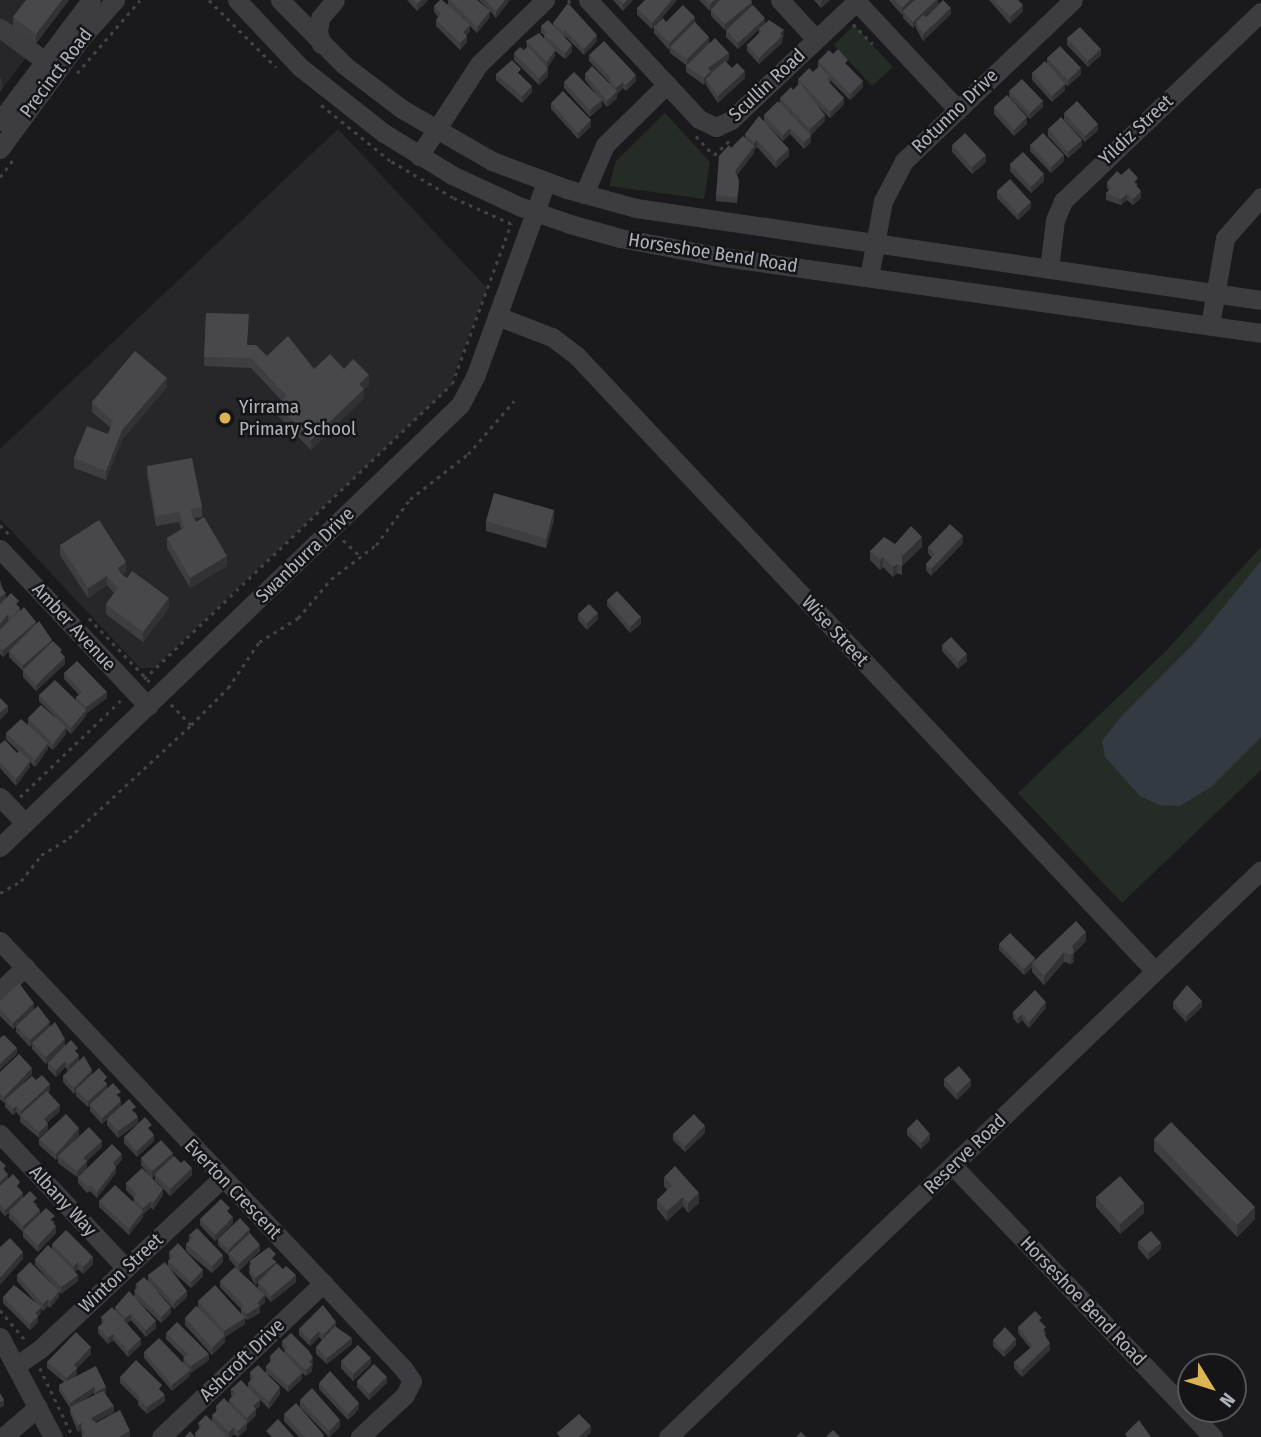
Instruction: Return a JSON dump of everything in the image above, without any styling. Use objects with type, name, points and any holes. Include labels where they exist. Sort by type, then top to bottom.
[{"type":"street","name":"Precinct Road","points":[[59,68],[91,0]]},
{"type":"street","name":"Precinct Road","points":[[8,153],[11,115],[59,68],[115,0]]},
{"type":"street","points":[[222,0],[292,70]]},
{"type":"street","name":"Horseshoe Bend Road","points":[[237,0],[292,70],[419,156],[475,186],[536,212],[592,231],[653,245],[1261,332]]},
{"type":"street","points":[[419,156],[487,55],[545,0]]},
{"type":"street","points":[[780,0],[816,38]]},
{"type":"street","name":"Rotunno Drive","points":[[869,277],[883,201],[894,176],[914,150],[1073,0]]},
{"type":"street","points":[[286,7],[310,16],[331,4]]},
{"type":"street","points":[[321,44],[319,24],[331,4]]},
{"type":"street","name":"Scullin Road","points":[[582,5],[667,84],[704,123],[722,126],[816,38],[858,9]]},
{"type":"street","name":"Horseshoe Bend Road","points":[[286,7],[321,44],[384,96],[436,130],[492,160],[584,194],[636,208],[1261,300]]},
{"type":"street","points":[[858,9],[957,109]]},
{"type":"street","name":"Yildiz Street","points":[[1049,269],[1055,220],[1063,201],[1261,12]]},
{"type":"street","points":[[0,28],[59,68]]},
{"type":"street","points":[[584,194],[605,145],[667,84]]},
{"type":"street","name":"Swanburra Drive","points":[[0,847],[460,405],[475,377],[546,182]]},
{"type":"street","points":[[1210,325],[1225,237],[1261,197]]},
{"type":"street","name":"Wise Street","points":[[497,316],[552,337],[576,355],[1155,971]]},
{"type":"street","name":"Amber Avenue","points":[[0,549],[139,683],[148,706]]},
{"type":"street","points":[[5,802],[24,823]]},
{"type":"street","name":"Reserve Road","points":[[668,1437],[1261,870]]},
{"type":"street","name":"Everton Crescent","points":[[0,941],[412,1381],[405,1395],[360,1437]]},
{"type":"street","points":[[0,991],[25,967]]},
{"type":"street","name":"Albany Way","points":[[0,1134],[126,1268]]},
{"type":"street","name":"Horseshoe Bend Road","points":[[953,1166],[1213,1437]]},
{"type":"street","name":"Winton Street","points":[[25,1360],[222,1178]]},
{"type":"street","name":"Ashcroft Drive","points":[[161,1437],[323,1283]]},
{"type":"street","points":[[0,1337],[25,1360],[38,1406],[53,1437]]},
{"type":"street","points":[[3,1437],[38,1406]]},
{"type":"path","points":[[59,68],[140,0]]},
{"type":"path","points":[[209,0],[292,70]]},
{"type":"path","points":[[568,0],[582,5]]},
{"type":"path","points":[[5,802],[139,683],[452,384],[511,224],[453,198],[390,161],[310,96]]},
{"type":"path","points":[[690,129],[714,155],[734,136]]},
{"type":"path","points":[[0,177],[8,153]]},
{"type":"path","points":[[0,894],[21,881],[41,855],[69,838],[191,725],[228,688],[259,642],[298,618],[331,579],[376,545],[410,499],[468,454],[514,401]]},
{"type":"path","points":[[0,1310],[21,1334],[25,1360],[73,1437]]},
{"type":"shaded area","points":[[0,0],[69,0],[0,92]]},
{"type":"shaded area","points":[[854,25],[893,67],[872,86],[834,45]]},
{"type":"shaded area","points":[[665,113],[710,162],[704,199],[609,186],[616,161]]},
{"type":"shaded area","name":"Yirrama Primary School","points":[[338,129],[487,288],[450,386],[154,668],[140,668],[0,519],[0,449]]},
{"type":"shaded area","points":[[1261,547],[1261,770],[1122,903],[1018,793],[1165,652]]},
{"type":"shaded area","points":[[1261,561],[1261,737],[1211,787],[1180,806],[1159,805],[1140,796],[1105,757],[1102,741],[1120,718],[1195,642]]},
{"type":"building","points":[[26,0],[62,0],[36,34],[13,17]]},
{"type":"building","points":[[440,0],[470,25],[463,32],[467,36],[460,43],[436,20],[441,14],[434,6]]},
{"type":"building","points":[[450,0],[477,0],[490,11],[477,27]]},
{"type":"building","points":[[485,0],[505,0],[496,11]]},
{"type":"building","points":[[645,0],[672,0],[652,23],[637,8]]},
{"type":"building","points":[[720,0],[752,2],[725,24],[711,10]]},
{"type":"building","points":[[895,0],[910,0],[902,8]]},
{"type":"building","points":[[915,0],[936,0],[913,22],[903,11]]},
{"type":"building","points":[[943,0],[951,8],[923,34],[916,22],[923,15],[926,17]]},
{"type":"building","points":[[994,0],[1018,0],[1023,5],[1010,17]]},
{"type":"building","points":[[568,3],[597,35],[584,49],[565,30],[563,32],[553,23]]},
{"type":"building","points":[[683,5],[695,17],[669,43],[654,27],[663,18],[666,22]]},
{"type":"building","points":[[753,5],[765,18],[738,43],[726,30]]},
{"type":"building","points":[[548,20],[572,45],[565,53],[544,35],[547,32],[541,26]]},
{"type":"building","points":[[769,20],[784,30],[780,34],[782,36],[759,58],[747,45]]},
{"type":"building","points":[[695,22],[709,37],[687,59],[670,47]]},
{"type":"building","points":[[1080,27],[1101,49],[1088,61],[1067,38]]},
{"type":"building","points":[[539,33],[555,50],[547,62],[526,41]]},
{"type":"building","points":[[715,38],[729,53],[708,68],[711,71],[704,78],[686,66]]},
{"type":"building","points":[[604,41],[636,75],[626,85],[623,82],[616,88],[609,80],[611,78],[589,55]]},
{"type":"building","points":[[528,46],[548,69],[539,78],[514,53],[520,47],[524,50]]},
{"type":"building","points":[[1060,46],[1081,68],[1068,80],[1047,58]]},
{"type":"building","points":[[838,49],[848,60],[845,63],[863,81],[850,94],[818,61],[829,50],[833,54]]},
{"type":"building","points":[[512,60],[521,69],[518,73],[532,86],[522,96],[496,74]]},
{"type":"building","points":[[725,61],[732,68],[737,63],[745,71],[718,96],[706,79]]},
{"type":"building","points":[[1045,61],[1065,84],[1052,96],[1032,73]]},
{"type":"building","points":[[592,66],[617,91],[607,101],[585,74]]},
{"type":"building","points":[[819,66],[830,76],[827,80],[844,98],[830,112],[798,79],[809,68],[813,72]]},
{"type":"building","points":[[574,72],[602,100],[590,110],[564,82]]},
{"type":"building","points":[[1022,79],[1043,101],[1030,113],[1009,91]]},
{"type":"building","points":[[800,83],[825,115],[810,129],[780,98],[791,87],[793,90]]},
{"type":"building","points":[[563,91],[591,120],[578,133],[551,103]]},
{"type":"building","points":[[1007,95],[1027,117],[1014,130],[994,107]]},
{"type":"building","points":[[778,101],[811,136],[804,142],[790,128],[783,135],[764,115]]},
{"type":"building","points":[[1077,101],[1098,124],[1085,136],[1064,113]]},
{"type":"building","points":[[759,116],[789,149],[776,161],[757,140],[754,143],[745,134]]},
{"type":"building","points":[[1061,117],[1082,140],[1068,152],[1048,129]]},
{"type":"building","points":[[965,133],[986,155],[972,167],[952,145]]},
{"type":"building","points":[[1043,133],[1064,155],[1051,167],[1030,145]]},
{"type":"building","points":[[743,136],[754,146],[735,171],[739,180],[737,197],[716,195],[719,156]]},
{"type":"building","points":[[1023,152],[1044,174],[1031,187],[1010,164]]},
{"type":"building","points":[[1129,168],[1138,178],[1134,183],[1141,191],[1133,199],[1127,194],[1121,199],[1106,193],[1111,188],[1107,182],[1117,171],[1121,175]]},
{"type":"building","points":[[1010,179],[1031,202],[1018,214],[997,191]]},
{"type":"building","points":[[206,313],[249,314],[247,345],[256,345],[267,356],[288,336],[314,369],[330,354],[344,369],[353,359],[369,375],[359,384],[364,389],[311,440],[277,405],[287,396],[251,358],[204,357]]},
{"type":"building","points":[[135,351],[167,378],[122,430],[106,471],[74,458],[87,426],[108,434],[113,421],[92,402]]},
{"type":"building","points":[[192,458],[202,507],[191,509],[192,516],[196,522],[204,517],[227,556],[190,578],[167,538],[184,528],[179,512],[156,516],[147,466]]},
{"type":"building","points":[[494,493],[554,510],[546,539],[486,521]]},
{"type":"building","points":[[99,520],[126,562],[118,568],[121,574],[127,578],[132,571],[169,598],[143,632],[106,604],[118,588],[107,576],[88,588],[60,545]]},
{"type":"building","points":[[950,524],[963,536],[931,569],[926,564],[935,554],[928,547]]},
{"type":"building","points":[[911,526],[922,537],[902,556],[902,566],[897,564],[893,567],[883,557],[880,560],[870,551],[884,537],[895,544]]},
{"type":"building","points":[[617,591],[641,617],[630,627],[607,600]]},
{"type":"building","points":[[11,593],[19,601],[16,604],[20,608],[11,618],[8,614],[0,624],[0,604]]},
{"type":"building","points":[[589,604],[598,613],[587,623],[578,614]]},
{"type":"building","points":[[24,607],[36,622],[3,650],[0,648],[0,630]]},
{"type":"building","points":[[39,621],[52,640],[23,665],[9,651]]},
{"type":"building","points":[[951,637],[967,654],[958,662],[942,645]]},
{"type":"building","points":[[53,641],[65,657],[36,685],[23,670]]},
{"type":"building","points":[[77,661],[107,692],[86,707],[76,697],[82,692],[64,673]]},
{"type":"building","points":[[55,680],[86,710],[71,728],[39,695]]},
{"type":"building","points":[[0,698],[8,706],[0,713]]},
{"type":"building","points":[[41,705],[66,727],[53,744],[28,718]]},
{"type":"building","points":[[21,719],[48,743],[35,760],[6,733]]},
{"type":"building","points":[[5,740],[17,753],[20,751],[30,761],[16,779],[0,762],[0,744]]},
{"type":"building","points":[[1076,921],[1086,932],[1072,946],[1074,952],[1071,955],[1064,952],[1044,976],[1032,963]]},
{"type":"building","points":[[1010,933],[1035,958],[1024,969],[999,944]]},
{"type":"building","points":[[19,983],[34,1003],[13,1023],[0,1009],[0,1001]]},
{"type":"building","points":[[1187,985],[1202,1001],[1186,1016],[1173,1002]]},
{"type":"building","points":[[1035,990],[1046,1002],[1029,1022],[1022,1014],[1018,1018],[1013,1012]]},
{"type":"building","points":[[38,1006],[50,1022],[30,1040],[16,1026]]},
{"type":"building","points":[[55,1022],[65,1039],[46,1057],[32,1043]]},
{"type":"building","points":[[4,1035],[17,1048],[0,1064],[0,1038]]},
{"type":"building","points":[[71,1040],[78,1048],[75,1051],[79,1055],[69,1065],[65,1061],[56,1070],[48,1063]]},
{"type":"building","points":[[19,1054],[32,1068],[4,1097],[0,1093],[0,1072]]},
{"type":"building","points":[[84,1056],[92,1070],[74,1088],[63,1076]]},
{"type":"building","points":[[959,1066],[971,1080],[957,1093],[944,1079]]},
{"type":"building","points":[[99,1068],[107,1077],[104,1081],[107,1084],[88,1101],[76,1089]]},
{"type":"building","points":[[42,1075],[50,1084],[21,1111],[16,1106],[13,1109],[5,1100],[32,1076],[36,1080]]},
{"type":"building","points":[[113,1083],[121,1092],[116,1095],[121,1101],[102,1118],[90,1104]]},
{"type":"building","points":[[47,1091],[60,1105],[44,1119],[48,1124],[39,1132],[20,1115]]},
{"type":"building","points":[[129,1099],[136,1107],[132,1110],[138,1117],[118,1131],[107,1119]]},
{"type":"building","points":[[66,1114],[79,1128],[56,1154],[39,1139]]},
{"type":"building","points":[[694,1114],[705,1126],[685,1146],[673,1134]]},
{"type":"building","points":[[145,1117],[152,1125],[148,1128],[154,1135],[137,1151],[124,1137]]},
{"type":"building","points":[[917,1119],[930,1134],[921,1143],[907,1129]]},
{"type":"building","points":[[1171,1122],[1255,1207],[1237,1225],[1154,1139]]},
{"type":"building","points":[[89,1127],[102,1141],[83,1158],[87,1161],[77,1171],[58,1156]]},
{"type":"building","points":[[161,1140],[173,1153],[152,1171],[141,1158]]},
{"type":"building","points":[[112,1144],[122,1154],[113,1163],[116,1167],[97,1192],[90,1185],[87,1187],[78,1177]]},
{"type":"building","points":[[174,1156],[181,1163],[184,1160],[192,1168],[170,1189],[155,1174]]},
{"type":"building","points":[[0,1160],[6,1166],[3,1169],[8,1174],[0,1182]]},
{"type":"building","points":[[675,1166],[699,1193],[688,1203],[683,1197],[667,1211],[657,1200],[672,1186],[664,1177]]},
{"type":"building","points":[[142,1168],[163,1189],[153,1203],[151,1201],[143,1208],[133,1198],[137,1195],[126,1183]]},
{"type":"building","points":[[13,1174],[20,1182],[17,1186],[23,1193],[5,1210],[0,1204],[0,1186]]},
{"type":"building","points":[[1120,1176],[1144,1203],[1120,1224],[1096,1197]]},
{"type":"building","points":[[115,1185],[143,1211],[129,1229],[99,1201]]},
{"type":"building","points":[[30,1191],[37,1198],[33,1202],[40,1210],[23,1226],[9,1211]]},
{"type":"building","points":[[221,1199],[230,1208],[227,1211],[233,1217],[215,1235],[200,1219]]},
{"type":"building","points":[[46,1208],[55,1216],[50,1220],[56,1226],[38,1245],[23,1231]]},
{"type":"building","points":[[240,1218],[250,1229],[228,1250],[218,1239]]},
{"type":"building","points":[[197,1228],[223,1255],[212,1266],[186,1244],[193,1238],[189,1235]]},
{"type":"building","points":[[66,1230],[93,1257],[83,1267],[78,1262],[74,1266],[52,1244]]},
{"type":"building","points":[[1151,1231],[1161,1243],[1148,1253],[1138,1242]]},
{"type":"building","points":[[250,1233],[260,1245],[239,1264],[229,1253]]},
{"type":"building","points":[[10,1238],[23,1252],[0,1278],[0,1247]]},
{"type":"building","points":[[178,1243],[203,1270],[191,1282],[168,1261],[173,1256],[169,1252]]},
{"type":"building","points":[[48,1245],[78,1275],[61,1287],[35,1259]]},
{"type":"building","points":[[269,1247],[276,1254],[272,1258],[276,1262],[255,1278],[249,1267],[252,1264],[250,1261]]},
{"type":"building","points":[[30,1262],[59,1291],[50,1302],[48,1299],[43,1304],[17,1275]]},
{"type":"building","points":[[165,1262],[187,1291],[174,1303],[148,1275]]},
{"type":"building","points":[[277,1263],[283,1269],[286,1266],[296,1275],[271,1296],[258,1282]]},
{"type":"building","points":[[235,1267],[265,1295],[257,1303],[260,1306],[247,1314],[241,1308],[244,1306],[220,1281]]},
{"type":"building","points":[[144,1277],[171,1307],[161,1317],[134,1291],[139,1287],[136,1284]]},
{"type":"building","points":[[14,1285],[41,1307],[35,1313],[38,1316],[30,1324],[3,1297]]},
{"type":"building","points":[[215,1285],[245,1318],[224,1331],[198,1301]]},
{"type":"building","points":[[129,1291],[156,1321],[146,1330],[131,1314],[125,1318],[115,1307]]},
{"type":"building","points":[[323,1305],[336,1322],[323,1335],[319,1331],[310,1340],[299,1329]]},
{"type":"building","points":[[196,1306],[225,1335],[212,1348],[185,1318]]},
{"type":"building","points":[[112,1307],[141,1339],[128,1351],[113,1334],[108,1338],[98,1327],[105,1321],[101,1317]]},
{"type":"building","points":[[1035,1311],[1042,1318],[1039,1320],[1046,1327],[1042,1331],[1050,1343],[1022,1370],[1014,1362],[1033,1346],[1018,1327]]},
{"type":"building","points":[[177,1322],[209,1354],[191,1366],[183,1358],[188,1354],[166,1333]]},
{"type":"building","points":[[335,1326],[352,1338],[327,1358],[316,1347]]},
{"type":"building","points":[[1005,1327],[1016,1339],[1004,1351],[993,1340]]},
{"type":"building","points":[[76,1332],[91,1347],[74,1365],[77,1368],[67,1378],[47,1362]]},
{"type":"building","points":[[291,1333],[313,1358],[309,1362],[312,1364],[306,1370],[284,1350],[288,1347],[282,1341]]},
{"type":"building","points":[[159,1338],[190,1370],[172,1385],[144,1352]]},
{"type":"building","points":[[358,1345],[371,1358],[353,1374],[341,1361]]},
{"type":"building","points":[[279,1347],[302,1373],[288,1386],[266,1366],[273,1360],[270,1356]]},
{"type":"building","points":[[136,1360],[162,1385],[159,1389],[165,1395],[147,1407],[120,1377]]},
{"type":"building","points":[[374,1364],[387,1377],[369,1394],[357,1381]]},
{"type":"building","points":[[258,1365],[280,1387],[269,1402],[248,1383],[254,1377],[250,1372]]},
{"type":"building","points":[[96,1366],[106,1387],[96,1392],[94,1387],[70,1403],[59,1385]]},
{"type":"building","points":[[330,1371],[359,1403],[348,1414],[319,1383]]},
{"type":"building","points":[[241,1380],[260,1400],[253,1406],[256,1409],[247,1418],[229,1400],[236,1393],[231,1389]]},
{"type":"building","points":[[312,1388],[340,1420],[329,1431],[300,1400]]},
{"type":"building","points":[[103,1391],[114,1406],[91,1418],[92,1420],[96,1423],[120,1410],[130,1431],[119,1437],[84,1437],[81,1425],[84,1422],[78,1425],[70,1407]]},
{"type":"building","points":[[224,1398],[247,1422],[238,1431],[234,1427],[229,1432],[212,1415],[219,1409],[216,1406]]},
{"type":"building","points":[[296,1403],[324,1435],[322,1437],[305,1437],[284,1414]]},
{"type":"building","points":[[579,1414],[591,1426],[579,1437],[560,1437],[557,1433]]},
{"type":"building","points":[[206,1415],[227,1437],[198,1437],[195,1433],[202,1426],[198,1423]]},
{"type":"building","points":[[278,1419],[294,1437],[272,1437],[266,1431]]},
{"type":"building","points":[[1139,1420],[1151,1437],[1127,1437],[1125,1434]]},
{"type":"building","points":[[833,1430],[840,1437],[826,1437]]},
{"type":"place","name":"Yirrama Primary School","points":[[225,418]]}]
